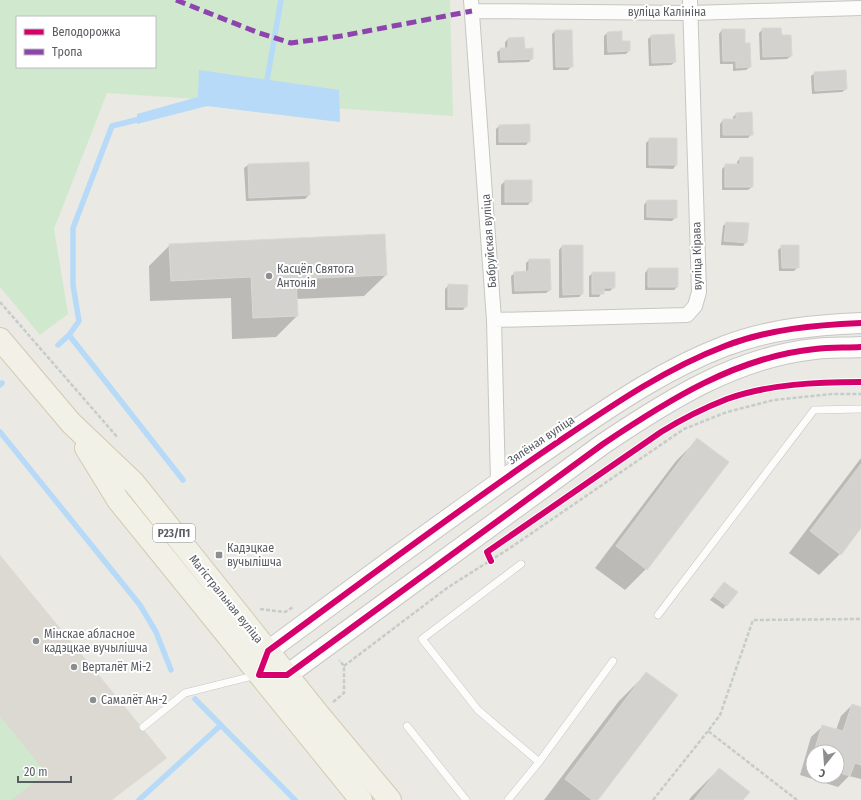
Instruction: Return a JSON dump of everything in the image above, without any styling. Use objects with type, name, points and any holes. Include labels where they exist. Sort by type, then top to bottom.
[{"type":"main road","name":"Магістральная вуліца","points":[[0,339],[71,423],[134,483],[287,676],[390,800]]},
{"type":"main road","name":"Магістральная вуліца","points":[[71,423],[118,500],[259,675],[353,797]]},
{"type":"street","name":"вуліца Калініна","points":[[472,6],[861,8]]},
{"type":"street","name":"Бабруйская вуліца","points":[[472,6],[494,320],[498,483]]},
{"type":"street","name":"вуліца Кірава","points":[[494,320],[687,315],[695,306],[699,292],[690,6]]},
{"type":"street","name":"Зялёная вуліца","points":[[268,651],[498,483],[634,391],[678,366],[726,346],[772,332],[810,325],[861,323]]},
{"type":"street","points":[[268,651],[259,675],[287,676],[584,458],[652,412],[703,383],[758,361],[815,349],[861,347]]},
{"type":"lane","points":[[658,615],[814,410],[861,409]]},
{"type":"lane","points":[[521,564],[422,639],[478,710],[539,762]]},
{"type":"lane","points":[[508,800],[539,762],[613,661]]},
{"type":"lane","points":[[143,728],[185,693],[259,675]]},
{"type":"lane","points":[[406,726],[466,800]]},
{"type":"path","points":[[344,666],[447,588],[491,561],[684,429],[728,412],[774,400],[832,394],[861,394]]},
{"type":"path","points":[[487,552],[491,561]]},
{"type":"path","points":[[258,608],[285,612],[296,606],[298,609]]},
{"type":"path","points":[[653,800],[720,715],[753,620],[861,620]]},
{"type":"path","points":[[329,705],[344,693],[344,666],[335,655]]},
{"type":"path","points":[[708,731],[797,800]]},
{"type":"shaded area","name":"Мінскае абласное кадэцкае вучылішча","points":[[0,555],[167,758],[112,800],[0,800]]},
{"type":"green space","points":[[0,0],[450,0],[453,116],[107,93],[54,229],[68,314],[40,335],[0,287]]},
{"type":"green space","points":[[0,716],[46,773],[11,800],[0,800]]},
{"type":"water","points":[[199,70],[339,90],[340,122],[207,106],[137,124],[137,114],[198,97]]},
{"type":"building","points":[[762,28],[781,28],[782,35],[791,35],[792,56],[763,57]]},
{"type":"building","points":[[722,29],[745,29],[745,43],[750,43],[751,67],[736,68],[736,61],[723,61]]},
{"type":"building","points":[[555,30],[572,30],[573,67],[556,67]]},
{"type":"building","points":[[622,31],[622,41],[630,41],[630,51],[608,52],[607,32]]},
{"type":"building","points":[[674,34],[676,62],[652,63],[651,35]]},
{"type":"building","points":[[524,37],[525,49],[533,48],[533,59],[501,60],[500,48],[508,48],[508,38]]},
{"type":"building","points":[[846,70],[847,89],[815,91],[814,72]]},
{"type":"building","points":[[752,112],[753,135],[723,135],[723,119],[736,119],[736,113]]},
{"type":"building","points":[[530,124],[530,142],[499,142],[499,125]]},
{"type":"building","points":[[649,138],[677,138],[677,165],[649,165]]},
{"type":"building","points":[[740,157],[753,157],[753,187],[725,187],[725,164],[740,164]]},
{"type":"building","points":[[309,162],[310,195],[249,198],[248,164]]},
{"type":"building","points":[[505,180],[532,180],[532,202],[505,202]]},
{"type":"building","points":[[647,200],[677,200],[677,218],[647,217]]},
{"type":"building","points":[[726,222],[749,223],[747,243],[724,241]]},
{"type":"building","name":"Касцёл Святога Антонія","points":[[385,234],[387,275],[296,279],[298,316],[253,318],[251,277],[171,281],[169,244]]},
{"type":"building","points":[[562,245],[583,245],[583,294],[563,295]]},
{"type":"building","points":[[781,245],[799,245],[799,268],[782,268]]},
{"type":"building","points":[[529,259],[550,259],[551,290],[515,291],[514,272],[529,271]]},
{"type":"building","points":[[648,268],[678,268],[678,287],[648,287]]},
{"type":"building","points":[[592,272],[615,272],[615,288],[604,288],[604,294],[592,294]]},
{"type":"building","points":[[448,284],[468,285],[467,307],[448,307]]},
{"type":"building","points":[[697,438],[729,462],[647,570],[616,546]]},
{"type":"building","points":[[861,464],[861,528],[841,555],[810,531]]},
{"type":"building","points":[[724,582],[738,592],[727,606],[713,596]]},
{"type":"building","points":[[646,672],[678,695],[598,800],[592,800],[565,779]]},
{"type":"building","points":[[852,704],[861,707],[861,765],[855,763],[850,776],[845,774],[845,744],[816,744],[822,725],[843,731]]},
{"type":"building","points":[[719,768],[750,792],[743,800],[694,800]]},
{"type":"waterway","points":[[266,86],[281,0]]},
{"type":"waterway","points":[[144,118],[112,126],[73,228],[73,285],[79,321],[69,335],[183,480]]},
{"type":"waterway","points":[[58,345],[69,335]]},
{"type":"waterway","points":[[0,432],[140,605],[156,632],[171,670]]},
{"type":"waterway","points":[[195,699],[295,800]]},
{"type":"waterway","points":[[139,800],[221,725]]},
{"type":"marked path","points":[[176,0],[259,33],[291,43],[341,36],[472,11]]},
{"type":"cycle path","points":[[861,323],[792,329],[742,340],[702,356],[657,378],[614,404],[480,496],[268,651],[259,675],[287,675],[603,444],[677,397],[703,383],[758,361],[815,349],[861,347]]},
{"type":"cycle path","points":[[491,561],[487,552],[661,432],[702,410],[743,394],[776,387],[810,383],[861,382]]},
{"type":"place","name":"Касцёл Святога Антонія","points":[[269,276]]},
{"type":"place","name":"Кадэцкае вучылішча","points":[[219,555]]},
{"type":"place","name":"Мінскае абласное кадэцкае вучылішча","points":[[36,641]]},
{"type":"place","name":"Верталёт Мі-2","points":[[74,667]]},
{"type":"place","name":"Самалёт Ан-2","points":[[93,700]]}]
